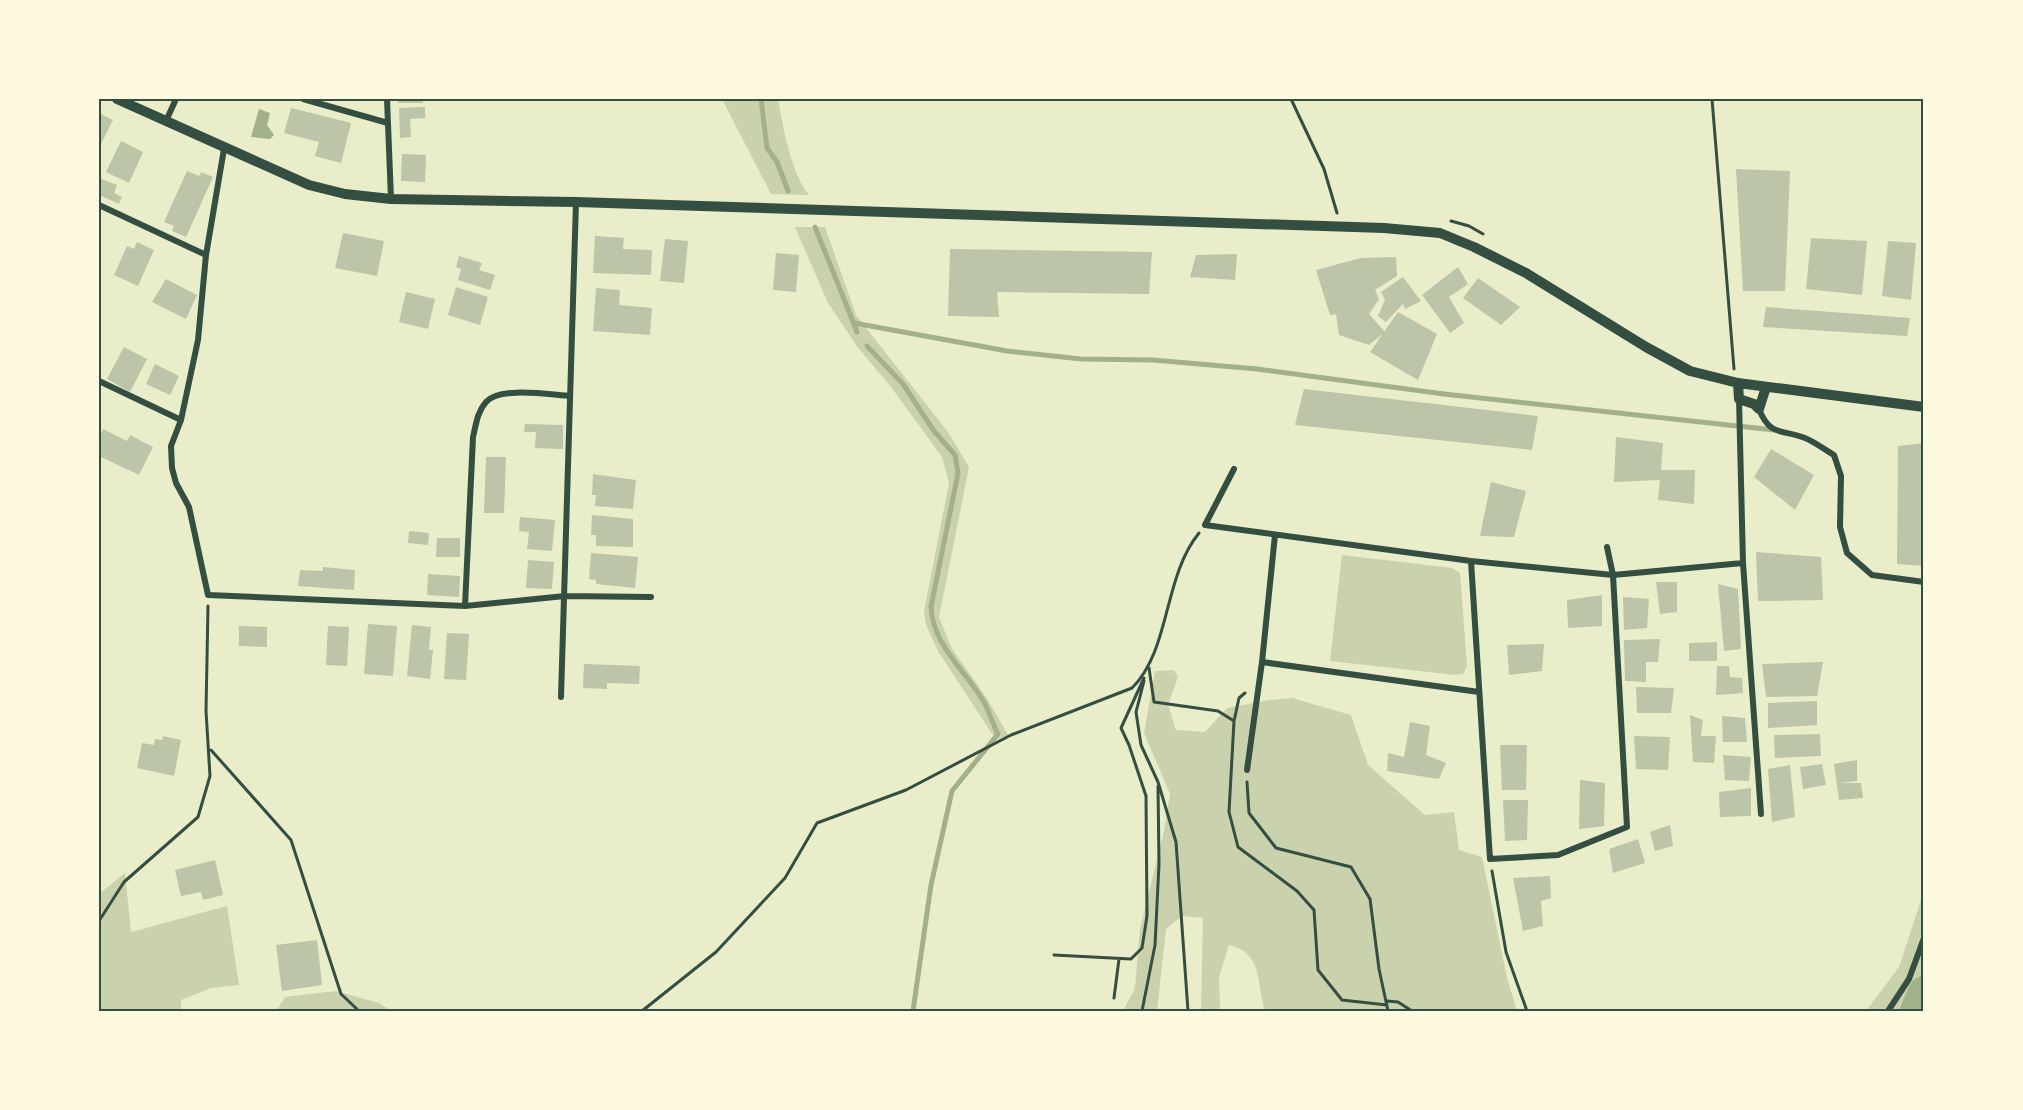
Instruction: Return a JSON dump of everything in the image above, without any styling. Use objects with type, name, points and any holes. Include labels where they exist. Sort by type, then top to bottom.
[{"type":"street","points":[[117,99],[224,149],[309,185],[345,194],[391,199],[576,202],[1338,227],[1440,233],[1526,273],[1646,347],[1690,370],[1738,383],[1924,407]]},
{"type":"street","points":[[166,121],[176,99]]},
{"type":"street","points":[[303,99],[388,123]]},
{"type":"street","points":[[387,99],[391,199]]},
{"type":"street","points":[[224,149],[206,255],[198,340],[182,420],[171,446],[172,468],[176,483],[189,507],[208,595],[465,606],[565,596],[651,597]]},
{"type":"street","points":[[561,697],[576,202]]},
{"type":"street","points":[[99,205],[206,255]]},
{"type":"street","points":[[99,381],[182,420]]},
{"type":"street","points":[[1738,383],[1743,563],[1761,814]]},
{"type":"street","points":[[1759,409],[1766,387]]},
{"type":"street","points":[[465,606],[473,437],[478,414],[487,400],[500,395],[519,393],[570,396]]},
{"type":"street","points":[[1739,403],[1754,404],[1759,409],[1763,420],[1774,430],[1805,438],[1834,455],[1841,477],[1840,527],[1847,553],[1872,575],[1924,582]]},
{"type":"street","points":[[1234,469],[1205,525],[1472,561],[1613,575],[1743,563]]},
{"type":"street","points":[[1247,770],[1262,662],[1275,535]]},
{"type":"street","points":[[1472,561],[1490,859],[1558,855],[1627,827],[1613,575],[1607,547]]},
{"type":"street","points":[[1262,662],[1479,692]]},
{"type":"street","points":[[1888,1011],[1909,980],[1924,938]]},
{"type":"path","points":[[1290,99],[1324,169],[1337,214],[1338,227]]},
{"type":"path","points":[[1712,99],[1734,368]]},
{"type":"path","points":[[1188,1011],[1176,842],[1158,783],[1141,745],[1136,712],[1179,566],[1188,546],[1205,525]]},
{"type":"path","points":[[99,921],[124,882],[198,817],[210,776],[206,711],[208,595]]},
{"type":"path","points":[[1148,667],[1154,702],[1218,711],[1234,721],[1229,812],[1238,848],[1297,891],[1314,910],[1318,970],[1342,1000],[1398,1002],[1412,1011]]},
{"type":"path","points":[[1054,955],[1131,959],[1142,948],[1147,916],[1146,796],[1130,745],[1120,728],[1146,674]]},
{"type":"path","points":[[642,1011],[716,952],[755,911],[785,878],[817,823],[906,790],[1011,735],[1132,688],[1146,674]]},
{"type":"path","points":[[210,749],[291,840],[341,994],[359,1011]]},
{"type":"path","points":[[1247,770],[1249,813],[1276,848],[1351,867],[1370,899],[1379,969],[1388,1011]]},
{"type":"path","points":[[1142,1011],[1155,945],[1159,864],[1158,783]]},
{"type":"path","points":[[1490,859],[1506,952],[1527,1011]]},
{"type":"path","points":[[1114,998],[1119,959]]},
{"type":"shaded area","points":[[722,99],[778,99],[785,136],[797,175],[809,195],[771,194]]},
{"type":"shaded area","points":[[259,109],[270,113],[267,125],[274,135],[270,139],[251,137]]},
{"type":"shaded area","points":[[795,227],[825,227],[856,315],[948,432],[969,467],[939,617],[951,647],[988,700],[1008,735],[996,740],[938,651],[926,625],[924,611],[949,483],[942,457],[891,387],[859,349],[828,303]]},
{"type":"shaded area","points":[[1342,555],[1452,568],[1460,573],[1467,666],[1463,674],[1330,661]]},
{"type":"shaded area","points":[[1174,670],[1178,677],[1168,705],[1176,730],[1205,732],[1227,708],[1292,698],[1351,715],[1368,765],[1425,815],[1454,812],[1459,850],[1482,857],[1507,978],[1517,1011],[1265,1011],[1253,961],[1248,954],[1229,945],[1219,977],[1220,1011],[1201,1011],[1203,918],[1182,916],[1166,929],[1157,1011],[1123,1011],[1135,988],[1140,929],[1164,831],[1170,794],[1144,733],[1155,671]]},
{"type":"shaded area","points":[[125,873],[131,932],[227,906],[239,985],[211,988],[181,1000],[181,1011],[99,1011],[99,894]]},
{"type":"shaded area","points":[[1924,891],[1924,1011],[1866,1011],[1899,967]]},
{"type":"shaded area","points":[[336,991],[379,1003],[392,1011],[276,1011],[285,997]]},
{"type":"building","points":[[398,99],[423,99],[423,103],[398,103]]},
{"type":"building","points":[[425,107],[425,118],[410,119],[411,137],[400,138],[399,108]]},
{"type":"building","points":[[291,108],[351,123],[341,163],[315,156],[319,142],[284,133]]},
{"type":"building","points":[[99,113],[113,120],[99,148]]},
{"type":"building","points":[[121,141],[143,152],[129,183],[106,172]]},
{"type":"building","points":[[402,154],[426,155],[425,182],[401,181]]},
{"type":"building","points":[[1736,169],[1790,171],[1785,291],[1743,291]]},
{"type":"building","points":[[187,171],[199,176],[201,172],[213,177],[186,237],[172,231],[174,226],[164,222]]},
{"type":"building","points":[[99,178],[117,185],[114,193],[122,197],[119,204],[99,195]]},
{"type":"building","points":[[343,233],[384,241],[377,276],[335,268]]},
{"type":"building","points":[[595,236],[624,238],[623,249],[652,250],[651,275],[593,273]]},
{"type":"building","points":[[1811,238],[1867,241],[1862,295],[1806,289]]},
{"type":"building","points":[[665,239],[688,241],[684,283],[660,281]]},
{"type":"building","points":[[1888,241],[1916,243],[1911,300],[1882,296]]},
{"type":"building","points":[[137,242],[154,250],[138,286],[114,275],[127,246],[134,249]]},
{"type":"building","points":[[950,249],[1152,252],[1149,294],[997,292],[999,317],[948,316]]},
{"type":"building","points":[[776,253],[799,255],[796,292],[773,290]]},
{"type":"building","points":[[1237,254],[1235,280],[1190,277],[1196,255]]},
{"type":"building","points":[[459,256],[482,263],[479,270],[495,275],[490,290],[458,280],[461,269],[456,267]]},
{"type":"building","points":[[1396,257],[1397,276],[1375,290],[1379,299],[1369,314],[1385,332],[1369,345],[1339,335],[1336,314],[1330,315],[1316,270],[1361,258]]},
{"type":"building","points":[[1458,267],[1468,284],[1449,297],[1464,323],[1450,333],[1422,295]]},
{"type":"building","points":[[1403,277],[1421,301],[1405,309],[1403,304],[1386,322],[1378,316],[1385,300],[1381,292]]},
{"type":"building","points":[[1478,278],[1520,307],[1501,325],[1463,298]]},
{"type":"building","points":[[166,279],[197,295],[186,319],[152,302]]},
{"type":"building","points":[[456,287],[488,297],[480,325],[448,315]]},
{"type":"building","points":[[596,288],[620,290],[619,305],[652,308],[650,335],[593,331]]},
{"type":"building","points":[[406,292],[435,299],[428,329],[399,322]]},
{"type":"building","points":[[1766,307],[1910,318],[1907,336],[1763,327]]},
{"type":"building","points":[[1398,312],[1437,334],[1418,380],[1370,352]]},
{"type":"building","points":[[124,347],[147,359],[130,392],[107,379]]},
{"type":"building","points":[[155,364],[179,376],[170,395],[146,384]]},
{"type":"building","points":[[1304,389],[1538,416],[1532,450],[1295,425]]},
{"type":"building","points":[[525,424],[563,425],[563,449],[535,448],[536,432],[524,432]]},
{"type":"building","points":[[103,429],[127,441],[130,435],[153,447],[139,475],[99,456],[99,438]]},
{"type":"building","points":[[1616,437],[1663,443],[1661,470],[1695,470],[1694,504],[1658,500],[1660,480],[1614,482]]},
{"type":"building","points":[[1924,443],[1924,566],[1897,564],[1898,446]]},
{"type":"building","points":[[1771,449],[1814,475],[1795,510],[1754,477]]},
{"type":"building","points":[[486,457],[506,457],[504,513],[484,513]]},
{"type":"building","points":[[593,474],[636,480],[633,509],[595,506],[596,495],[592,495]]},
{"type":"building","points":[[1491,482],[1526,491],[1514,537],[1480,536]]},
{"type":"building","points":[[592,515],[633,519],[633,547],[596,546],[596,535],[591,535]]},
{"type":"building","points":[[520,517],[555,520],[552,551],[527,549],[529,532],[519,531]]},
{"type":"building","points":[[409,531],[429,533],[428,545],[408,543]]},
{"type":"building","points":[[437,538],[460,538],[460,557],[436,557]]},
{"type":"building","points":[[1756,552],[1821,557],[1823,600],[1758,601]]},
{"type":"building","points":[[591,553],[638,557],[635,588],[596,584],[596,580],[589,579]]},
{"type":"building","points":[[528,560],[554,562],[552,589],[526,588]]},
{"type":"building","points":[[323,567],[355,570],[354,590],[298,586],[300,570],[323,571]]},
{"type":"building","points":[[428,574],[460,576],[459,597],[427,595]]},
{"type":"building","points":[[1656,582],[1677,582],[1677,612],[1660,614]]},
{"type":"building","points":[[1718,584],[1738,589],[1741,649],[1724,651]]},
{"type":"building","points":[[1602,595],[1602,626],[1568,628],[1567,600]]},
{"type":"building","points":[[1623,597],[1649,599],[1647,628],[1624,630]]},
{"type":"building","points":[[368,624],[397,626],[393,676],[364,674]]},
{"type":"building","points":[[412,625],[431,627],[429,650],[433,650],[430,679],[407,676]]},
{"type":"building","points":[[239,626],[267,627],[267,647],[239,646]]},
{"type":"building","points":[[328,626],[349,627],[347,666],[326,665]]},
{"type":"building","points":[[447,633],[469,634],[466,680],[444,679]]},
{"type":"building","points":[[1660,639],[1658,662],[1646,662],[1646,682],[1625,681],[1624,640]]},
{"type":"building","points":[[1717,642],[1717,661],[1689,661],[1689,643]]},
{"type":"building","points":[[1544,644],[1542,671],[1509,675],[1507,645]]},
{"type":"building","points":[[1823,662],[1817,696],[1766,697],[1762,664]]},
{"type":"building","points":[[584,664],[640,666],[639,684],[607,683],[607,689],[583,688]]},
{"type":"building","points":[[1717,666],[1729,666],[1730,677],[1742,678],[1743,693],[1716,695]]},
{"type":"building","points":[[1636,687],[1674,688],[1671,713],[1637,713]]},
{"type":"building","points":[[1817,701],[1817,725],[1768,728],[1768,703]]},
{"type":"building","points":[[1690,715],[1703,720],[1701,736],[1716,736],[1714,763],[1693,762]]},
{"type":"building","points":[[1722,716],[1745,718],[1747,742],[1723,742]]},
{"type":"building","points":[[1410,722],[1430,726],[1426,755],[1446,763],[1439,779],[1387,771],[1388,753],[1404,757]]},
{"type":"building","points":[[1820,734],[1821,756],[1775,758],[1774,735]]},
{"type":"building","points":[[163,736],[181,740],[174,776],[137,768],[142,743],[154,745],[155,739],[162,740]]},
{"type":"building","points":[[1634,736],[1670,737],[1668,770],[1636,769]]},
{"type":"building","points":[[1500,745],[1527,745],[1526,790],[1502,790]]},
{"type":"building","points":[[1723,755],[1751,757],[1749,781],[1725,780]]},
{"type":"building","points":[[1857,760],[1857,781],[1839,783],[1861,783],[1863,798],[1839,800],[1834,764]]},
{"type":"building","points":[[1822,764],[1826,785],[1803,789],[1800,767]]},
{"type":"building","points":[[1790,765],[1795,817],[1772,822],[1768,769]]},
{"type":"building","points":[[1580,780],[1605,783],[1604,826],[1579,829]]},
{"type":"building","points":[[1751,788],[1751,816],[1720,817],[1719,792]]},
{"type":"building","points":[[1503,800],[1528,800],[1527,840],[1505,841]]},
{"type":"building","points":[[1670,825],[1673,846],[1655,851],[1650,832]]},
{"type":"building","points":[[1638,839],[1645,863],[1613,873],[1609,849]]},
{"type":"building","points":[[215,860],[223,895],[203,900],[201,892],[181,896],[175,870]]},
{"type":"building","points":[[1550,876],[1551,898],[1541,901],[1543,926],[1523,931],[1513,878]]},
{"type":"building","points":[[317,940],[322,985],[282,991],[276,945]]},
{"type":"waterway","points":[[761,99],[767,148],[777,162],[788,191]]},
{"type":"waterway","points":[[815,227],[857,332]]},
{"type":"waterway","points":[[854,323],[1007,351],[1081,359],[1153,360],[1257,369],[1444,394],[1774,430]]},
{"type":"waterway","points":[[867,346],[903,384],[934,431],[955,455],[958,473],[931,607],[933,621],[944,647],[985,704],[998,734],[952,791],[931,885],[913,1011]]},
{"type":"waterway","points":[[1916,1011],[1924,992]]}]
